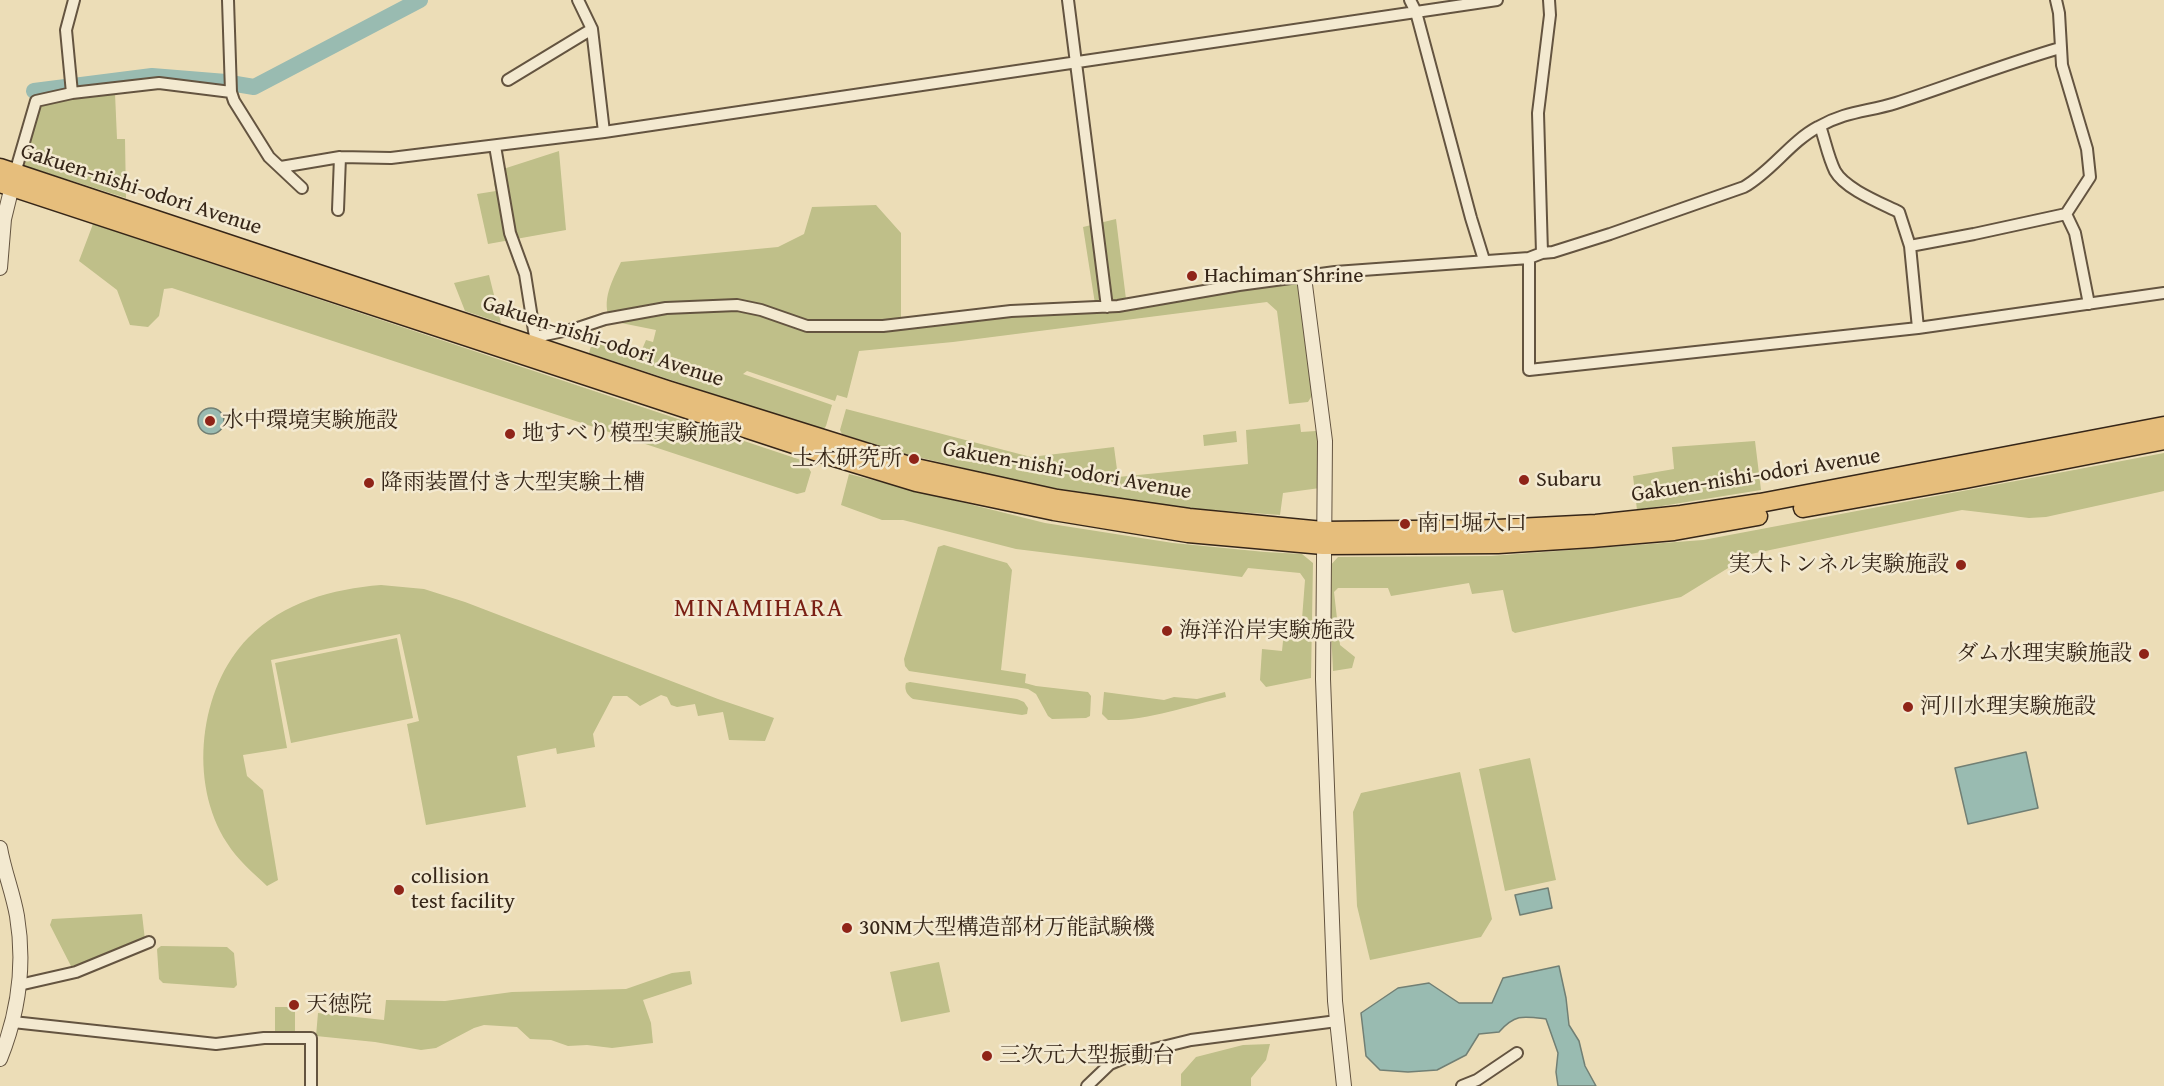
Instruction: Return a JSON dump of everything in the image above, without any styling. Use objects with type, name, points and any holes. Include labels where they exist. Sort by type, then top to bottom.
[{"type":"highway","name":"Gakuen-nishi-odori Avenue","points":[[7,178],[533,340],[667,390],[916,468],[1120,510],[1238,524],[1323,538]]},
{"type":"highway","name":"Gakuen-nishi-odori Avenue","points":[[7,178],[531,359],[916,482],[983,497],[1188,533],[1498,544],[1760,503],[2164,426]]},
{"type":"highway","name":"Gakuen-nishi-odori Avenue","points":[[1591,531],[1674,531],[1965,479],[2164,440]]},
{"type":"street","points":[[72,92],[66,30],[74,0]]},
{"type":"street","points":[[228,0],[231,92],[234,101],[269,157],[302,188]]},
{"type":"street","points":[[578,0],[592,29],[604,132]]},
{"type":"street","points":[[1068,0],[1107,308]]},
{"type":"street","points":[[1410,0],[1416,12],[1484,260]]},
{"type":"street","points":[[281,167],[340,157],[391,158],[604,132],[1497,0]]},
{"type":"street","points":[[1542,253],[1538,113],[1550,15],[1549,0]]},
{"type":"street","points":[[1910,246],[2066,214],[2090,177],[2087,149],[2062,65],[2056,0]]},
{"type":"street","points":[[508,80],[592,29]]},
{"type":"street","points":[[495,146],[510,233],[529,290],[533,340],[605,319],[666,308],[713,306],[748,306],[795,323],[819,326],[883,326],[1011,311],[1107,308],[1239,285],[1335,272],[1529,258],[1610,234],[1744,187],[1760,178],[1805,136],[1820,126],[1847,114],[1893,104],[2014,61],[2060,48]]},
{"type":"street","points":[[0,268],[7,178],[36,101],[72,92],[159,82],[231,92]]},
{"type":"street","points":[[1820,126],[1836,173],[1867,196],[1899,212],[1910,246],[1918,328]]},
{"type":"street","points":[[338,210],[340,157]]},
{"type":"street","points":[[2066,214],[2075,232],[2089,304]]},
{"type":"street","points":[[1529,258],[1529,369],[1918,328],[2164,293]]},
{"type":"street","points":[[1304,277],[1325,441],[1323,679],[1337,1021],[1344,1086]]},
{"type":"street","points":[[0,848],[17,916],[20,947],[19,985],[13,1022],[0,1059]]},
{"type":"street","points":[[19,985],[76,972],[149,942]]},
{"type":"street","points":[[1087,1086],[1110,1064],[1134,1054],[1191,1040],[1337,1021]]},
{"type":"street","points":[[13,1022],[216,1044],[264,1038],[311,1038],[311,1086]]},
{"type":"street","points":[[1462,1086],[1477,1080],[1517,1053]]},
{"type":"green space","points":[[115,93],[117,139],[125,139],[126,198],[22,165],[38,106],[58,102],[58,100]]},
{"type":"green space","points":[[559,151],[566,230],[488,244],[477,194],[496,191],[494,184],[497,171]]},
{"type":"green space","points":[[876,205],[901,233],[901,321],[1096,310],[1083,227],[1116,219],[1127,307],[1298,282],[1313,394],[1308,402],[1289,404],[1277,311],[1267,302],[953,342],[859,351],[847,398],[837,395],[835,401],[747,371],[743,374],[832,405],[823,430],[589,353],[593,339],[641,352],[646,340],[653,342],[656,330],[611,321],[608,314],[607,298],[621,262],[778,247],[804,234],[812,207]]},
{"type":"green space","points":[[93,224],[804,461],[811,472],[805,492],[797,494],[172,288],[164,289],[159,316],[148,327],[130,325],[117,290],[79,261]]},
{"type":"green space","points":[[489,275],[501,323],[465,311],[454,283]]},
{"type":"green space","points":[[846,409],[1031,457],[1114,447],[1118,477],[1248,464],[1246,430],[1300,424],[1301,432],[1316,431],[1318,436],[1320,488],[1283,493],[1280,515],[1183,508],[1036,485],[905,454],[842,434],[840,430]]},
{"type":"green space","points":[[1236,431],[1237,442],[1204,446],[1203,435]]},
{"type":"green space","points":[[1755,441],[1761,490],[1637,510],[1633,476],[1674,469],[1672,447]]},
{"type":"green space","points":[[2164,453],[2164,491],[2046,517],[2029,518],[1962,510],[1751,554],[1681,597],[1515,633],[1512,631],[1503,590],[1472,594],[1469,583],[1391,596],[1388,588],[1338,588],[1334,592],[1340,645],[1355,657],[1352,668],[1333,671],[1328,568],[1338,557],[1491,556],[1703,540]]},
{"type":"green space","points":[[849,474],[1045,523],[1173,543],[1302,554],[1313,563],[1311,678],[1266,687],[1260,680],[1262,649],[1282,651],[1284,631],[1301,632],[1305,580],[1300,573],[1248,568],[1242,577],[1016,549],[903,520],[882,520],[841,505]]},
{"type":"green space","points":[[944,545],[1007,563],[1012,570],[1001,670],[1026,674],[1025,683],[1036,686],[1088,692],[1091,696],[1090,716],[1052,719],[1036,694],[1028,689],[909,671],[904,659],[938,547]]},
{"type":"green space","points":[[381,585],[424,589],[465,602],[718,699],[774,718],[765,741],[729,740],[723,712],[698,716],[695,704],[677,707],[671,705],[667,697],[661,695],[640,706],[627,696],[613,696],[593,734],[595,747],[557,754],[556,748],[517,756],[526,807],[426,825],[407,724],[419,721],[400,634],[271,660],[287,748],[243,755],[247,776],[263,790],[278,880],[267,886],[240,860],[227,843],[215,819],[207,793],[204,737],[219,683],[231,659],[248,638],[277,615],[293,606],[327,594]]},
{"type":"green space","points":[[397,638],[413,718],[291,743],[275,663]]},
{"type":"green space","points":[[906,683],[1017,699],[1024,702],[1028,708],[1027,714],[913,699],[906,690]]},
{"type":"green space","points":[[1104,692],[1164,700],[1174,697],[1197,699],[1225,692],[1226,697],[1152,716],[1108,720],[1102,714]]},
{"type":"green space","points":[[1530,758],[1556,880],[1505,891],[1479,769]]},
{"type":"green space","points":[[1460,772],[1492,919],[1481,937],[1370,960],[1357,906],[1353,812],[1361,793]]},
{"type":"green space","points":[[142,914],[145,940],[72,968],[50,925],[52,919]]},
{"type":"green space","points":[[161,946],[227,947],[234,953],[237,985],[234,988],[163,983],[159,979],[157,949]]},
{"type":"green space","points":[[939,962],[950,1012],[901,1022],[890,972]]},
{"type":"green space","points":[[690,971],[692,984],[643,1000],[651,1023],[653,1043],[612,1048],[587,1045],[568,1046],[551,1040],[530,1039],[517,1027],[484,1025],[436,1048],[421,1050],[375,1042],[316,1036],[318,1013],[384,1020],[386,1000],[445,1001],[512,992],[626,989],[672,973]]},
{"type":"green space","points":[[275,1007],[295,1007],[295,1034],[275,1033]]},
{"type":"green space","points":[[1270,1044],[1266,1060],[1251,1078],[1251,1086],[1181,1086],[1181,1074],[1196,1057],[1243,1045]]},
{"type":"water","points":[[211,408],[220,412],[224,421],[220,430],[211,434],[202,430],[198,421],[202,412]]},
{"type":"water","points":[[2026,752],[2038,808],[1968,824],[1955,768]]},
{"type":"water","points":[[1548,888],[1552,908],[1520,915],[1515,895]]},
{"type":"water","points":[[1559,966],[1569,1025],[1579,1041],[1585,1066],[1596,1086],[1558,1086],[1556,1072],[1558,1053],[1546,1019],[1525,1017],[1515,1019],[1499,1032],[1479,1034],[1466,1055],[1437,1070],[1408,1072],[1380,1070],[1366,1056],[1361,1013],[1398,988],[1429,983],[1459,1003],[1492,1003],[1503,978]]},
{"type":"waterway","points":[[236,84],[254,87],[420,0]]},
{"type":"waterway","points":[[34,91],[152,76],[226,82]]},
{"type":"place","name":"Hachiman Shrine","points":[[1192,276]]},
{"type":"place","name":"水中環境実験施設","points":[[210,421]]},
{"type":"place","name":"地すべり模型実験施設","points":[[510,434]]},
{"type":"place","name":"土木研究所","points":[[914,459]]},
{"type":"place","name":"Subaru","points":[[1524,480]]},
{"type":"place","name":"降雨装置付き大型実験土槽","points":[[369,483]]},
{"type":"place","name":"南口堀入口","points":[[1405,524]]},
{"type":"place","name":"実大トンネル実験施設","points":[[1961,565]]},
{"type":"place","name":"海洋沿岸実験施設","points":[[1167,631]]},
{"type":"place","name":"ダム水理実験施設","points":[[2144,654]]},
{"type":"place","name":"河川水理実験施設","points":[[1908,707]]},
{"type":"place","name":"collision test facility","points":[[399,890]]},
{"type":"place","name":"30NM大型構造部材万能試験機","points":[[847,928]]},
{"type":"place","name":"天徳院","points":[[294,1005]]},
{"type":"place","name":"三次元大型振動台","points":[[987,1056]]},
{"type":"district","name":"MINAMIHARA","points":[[759,609]]}]
